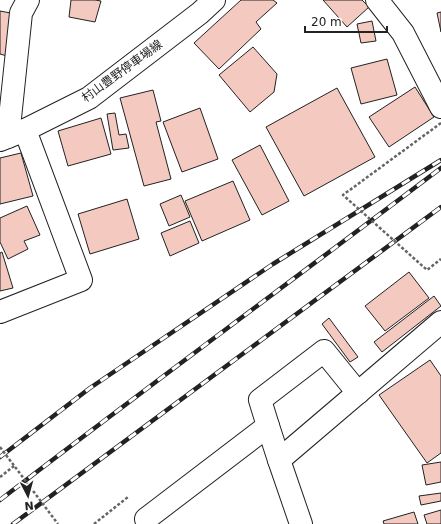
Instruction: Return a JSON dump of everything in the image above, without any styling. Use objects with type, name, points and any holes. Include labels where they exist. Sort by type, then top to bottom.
[{"type":"street","points":[[0,312],[81,280],[11,136],[20,13],[28,0]]},
{"type":"street","name":"村山豊野停車場線","points":[[11,136],[89,98],[200,13],[214,0]]},
{"type":"street","points":[[377,0],[403,34],[441,107]]},
{"type":"street","points":[[279,460],[441,322]]},
{"type":"street","points":[[301,524],[260,400],[324,351],[358,393]]},
{"type":"street","points":[[146,519],[268,426]]},
{"type":"path","points":[[441,123],[343,195],[427,270],[441,259]]},
{"type":"path","points":[[0,447],[58,524]]},
{"type":"path","points":[[0,477],[14,466]]},
{"type":"path","points":[[94,524],[128,497]]},
{"type":"building","points":[[71,0],[101,1],[95,22],[69,17]]},
{"type":"building","points":[[241,0],[273,0],[277,3],[256,22],[261,29],[219,69],[194,43]]},
{"type":"building","points":[[323,0],[362,0],[369,7],[347,27]]},
{"type":"building","points":[[0,11],[16,14],[7,56],[0,54]]},
{"type":"building","points":[[441,12],[441,32],[437,13]]},
{"type":"building","points":[[372,21],[376,41],[361,43],[357,24]]},
{"type":"building","points":[[253,47],[277,74],[274,92],[250,112],[219,75]]},
{"type":"building","points":[[387,59],[397,95],[361,104],[351,68]]},
{"type":"building","points":[[415,87],[434,117],[389,147],[369,117]]},
{"type":"building","points":[[337,88],[375,157],[304,196],[266,127]]},
{"type":"building","points":[[153,90],[161,121],[156,122],[171,179],[144,186],[120,98]]},
{"type":"building","points":[[200,108],[218,159],[182,172],[163,122]]},
{"type":"building","points":[[115,113],[119,135],[126,134],[129,148],[113,150],[107,114]]},
{"type":"building","points":[[101,118],[111,154],[68,166],[58,131]]},
{"type":"building","points":[[260,145],[289,201],[262,215],[232,160]]},
{"type":"building","points":[[21,153],[33,196],[0,204],[0,158]]},
{"type":"building","points":[[233,181],[250,220],[202,241],[185,201]]},
{"type":"building","points":[[181,195],[190,217],[169,226],[160,204]]},
{"type":"building","points":[[127,199],[139,239],[90,254],[78,214]]},
{"type":"building","points":[[27,206],[40,235],[24,241],[28,249],[8,259],[0,242],[0,218]]},
{"type":"building","points":[[190,221],[199,243],[170,256],[161,233]]},
{"type":"building","points":[[2,252],[13,288],[0,291],[0,253]]},
{"type":"building","points":[[409,272],[429,298],[385,331],[365,306]]},
{"type":"building","points":[[434,296],[441,306],[382,352],[374,342]]},
{"type":"building","points":[[329,318],[358,357],[350,362],[322,324]]},
{"type":"building","points":[[430,360],[441,376],[441,453],[427,463],[379,395]]},
{"type":"building","points":[[441,462],[441,482],[426,485],[422,465]]},
{"type":"building","points":[[441,493],[441,501],[421,505],[419,496]]},
{"type":"building","points":[[441,510],[441,524],[427,524],[424,515]]},
{"type":"building","points":[[414,512],[418,524],[384,524],[383,521]]},
{"type":"railway","points":[[0,457],[90,388],[273,264],[441,160]]},
{"type":"railway","points":[[0,500],[441,168]]},
{"type":"railway","points":[[13,524],[441,207]]}]
